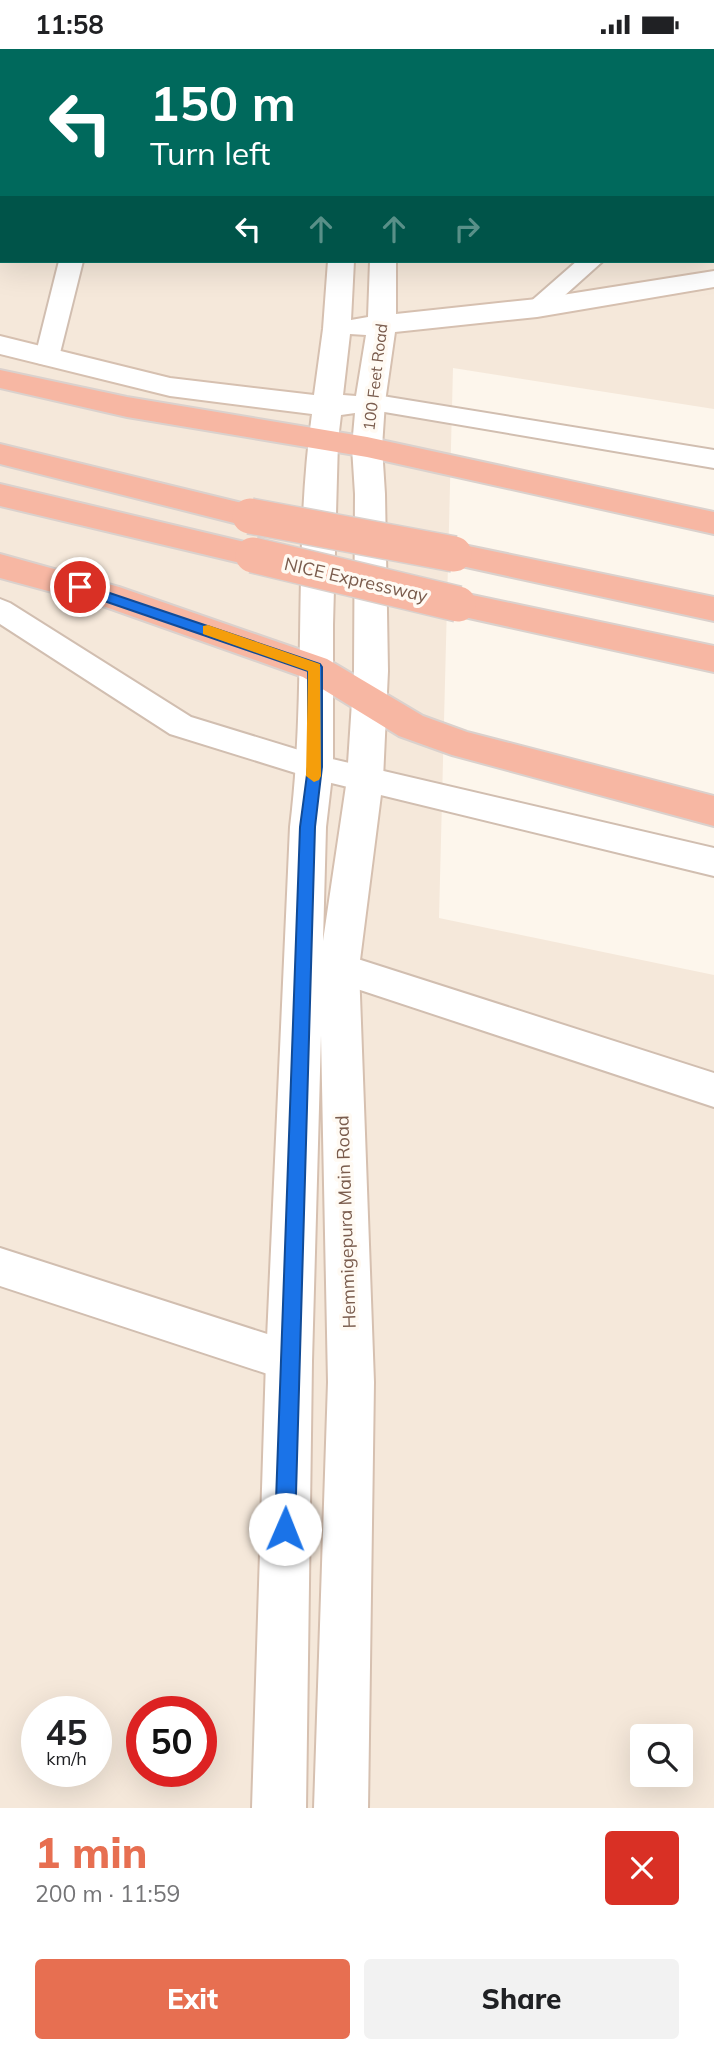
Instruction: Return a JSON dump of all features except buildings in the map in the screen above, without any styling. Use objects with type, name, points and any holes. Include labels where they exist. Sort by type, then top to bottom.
[{"type":"highway","points":[[0,379],[127,407],[367,447],[714,523]]},
{"type":"highway","points":[[0,454],[250,516],[454,554],[714,609]]},
{"type":"highway","name":"NICE Expressway","points":[[0,495],[458,604],[714,659]]},
{"type":"highway","points":[[0,566],[107,595],[315,667],[411,726],[464,745],[714,811]]},
{"type":"main road","points":[[279,1808],[289,1361],[308,827],[315,767],[316,625],[323,440],[337,329],[341,263]]},
{"type":"main road","name":"100 Feet Road","points":[[370,638],[370,494],[367,447],[370,402],[382,325],[383,263]]},
{"type":"main road","points":[[337,329],[537,308],[714,279]]},
{"type":"main road","points":[[0,345],[170,387],[327,406],[370,402]]},
{"type":"main road","name":"Hemmigepura Main Road","points":[[341,1808],[351,1382],[339,968],[365,779],[370,702],[370,638]]},
{"type":"street","points":[[47,358],[71,263]]},
{"type":"street","points":[[537,308],[589,263]]},
{"type":"street","points":[[370,402],[714,460]]},
{"type":"street","points":[[0,611],[181,726],[315,767],[714,862]]},
{"type":"street","points":[[339,968],[714,1090]]},
{"type":"street","points":[[0,1267],[289,1361]]},
{"type":"shaded area","points":[[0,263],[714,263],[714,409],[453,368],[439,918],[714,975],[714,1808],[0,1808]]},
{"type":"slow traffic","points":[[208,630],[315,667],[314,776]]},
{"type":"route","points":[[80,587],[315,667],[315,767],[308,827],[285,1529]]}]
